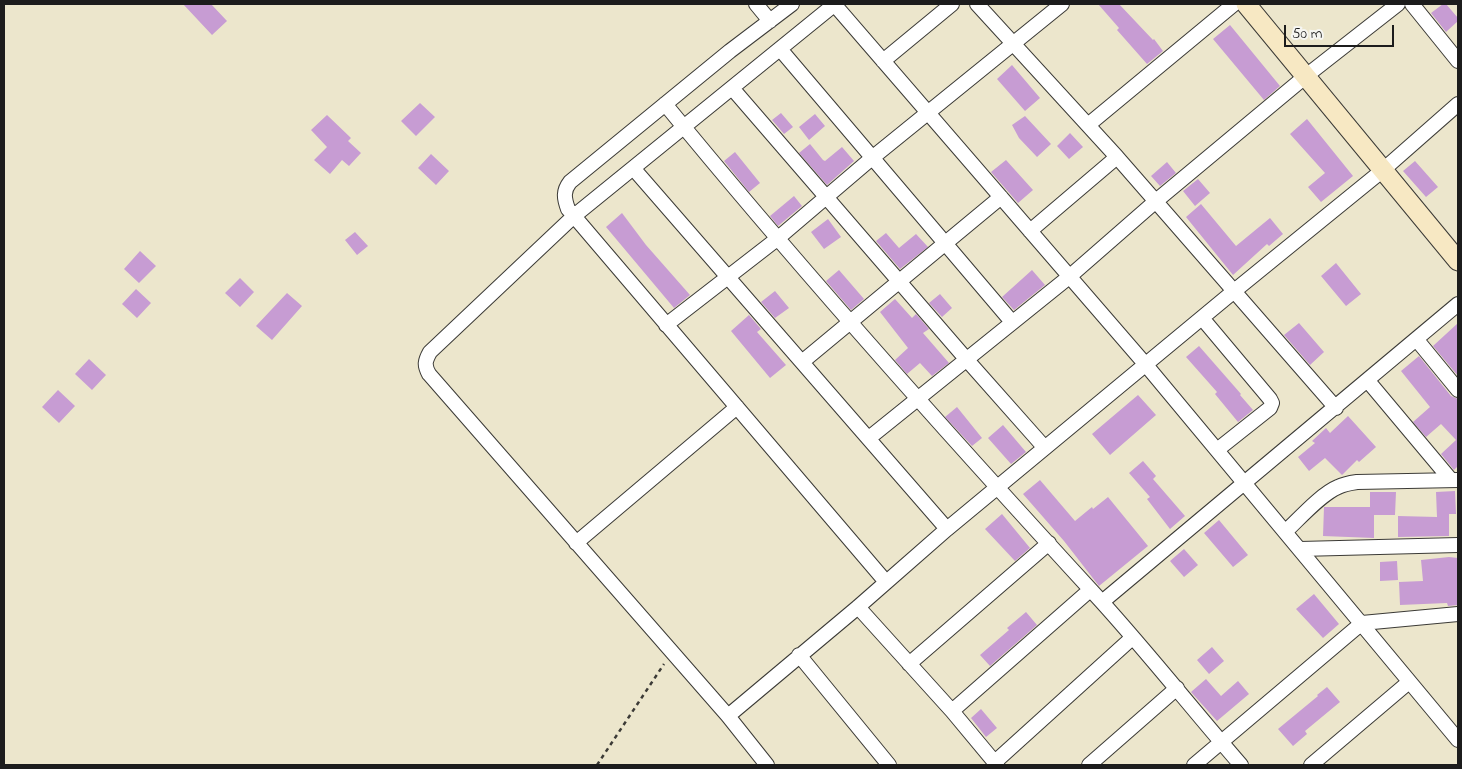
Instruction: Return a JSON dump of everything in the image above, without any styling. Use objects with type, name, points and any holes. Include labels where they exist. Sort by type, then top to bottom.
[{"type":"street","points":[[756,4],[770,21]]},
{"type":"street","points":[[792,4],[570,182],[565,189],[565,201],[568,209],[886,582]]},
{"type":"street","points":[[767,765],[728,716],[429,374],[425,367],[430,352],[574,216],[834,4],[1146,365],[1458,740]]},
{"type":"street","points":[[883,61],[952,4]]},
{"type":"street","points":[[977,4],[1156,201],[1233,292],[1336,408]]},
{"type":"street","points":[[666,325],[777,239],[872,158],[1062,4]]},
{"type":"street","points":[[1088,125],[1234,4]]},
{"type":"street","points":[[1246,4],[1458,261]]},
{"type":"street","points":[[869,438],[1070,277],[1156,201],[1306,76],[1398,4]]},
{"type":"street","points":[[1412,4],[1458,61]]},
{"type":"street","points":[[780,49],[1012,322]]},
{"type":"street","points":[[732,88],[1045,448]]},
{"type":"street","points":[[665,104],[777,239],[917,400],[1102,602],[1241,765]]},
{"type":"street","points":[[728,716],[858,607],[947,529],[1383,170],[1458,104]]},
{"type":"street","points":[[1030,231],[1116,157]]},
{"type":"street","points":[[633,168],[947,529]]},
{"type":"street","points":[[802,362],[1001,197]]},
{"type":"street","points":[[1102,602],[1458,304]]},
{"type":"street","points":[[1202,318],[1270,398],[1272,403],[1270,408],[1217,450]]},
{"type":"street","points":[[1417,340],[1458,390]]},
{"type":"street","points":[[1368,381],[1455,480]]},
{"type":"street","points":[[576,543],[737,407]]},
{"type":"street","points":[[1286,532],[1327,494],[1346,484],[1357,482],[1455,480]]},
{"type":"street","points":[[909,664],[1049,544]]},
{"type":"street","points":[[1300,550],[1458,545]]},
{"type":"street","points":[[952,712],[1090,590]]},
{"type":"street","points":[[858,607],[996,764],[1132,638]]},
{"type":"street","points":[[1194,765],[1362,623],[1458,614]]},
{"type":"street","points":[[799,655],[889,765]]},
{"type":"street","points":[[1311,765],[1409,682]]},
{"type":"street","points":[[1089,765],[1176,688]]},
{"type":"path","points":[[597,765],[672,652]]},
{"type":"building","points":[[183,4],[211,4],[227,21],[212,35]]},
{"type":"building","points":[[1098,4],[1119,4],[1154,39],[1163,51],[1147,64],[1117,30],[1119,28]]},
{"type":"building","points":[[1443,4],[1446,4],[1458,18],[1458,21],[1446,32],[1431,13]]},
{"type":"building","points":[[1230,25],[1280,86],[1264,100],[1213,39]]},
{"type":"building","points":[[1012,65],[1040,98],[1025,111],[997,79]]},
{"type":"building","points":[[420,103],[435,117],[416,136],[401,121]]},
{"type":"building","points":[[781,113],[793,127],[784,134],[772,120]]},
{"type":"building","points":[[815,114],[825,126],[809,140],[799,127]]},
{"type":"building","points":[[327,115],[351,138],[348,141],[361,153],[349,166],[342,160],[330,174],[314,160],[327,147],[311,130]]},
{"type":"building","points":[[1025,116],[1051,144],[1037,157],[1019,138],[1012,125]]},
{"type":"building","points":[[1307,119],[1353,176],[1321,202],[1308,187],[1325,173],[1290,134]]},
{"type":"building","points":[[1070,133],[1083,147],[1069,159],[1057,146]]},
{"type":"building","points":[[810,144],[825,161],[842,147],[854,161],[827,185],[799,153]]},
{"type":"building","points":[[735,152],[760,183],[749,192],[724,161]]},
{"type":"building","points":[[431,154],[449,171],[436,185],[418,168]]},
{"type":"building","points":[[1006,160],[1033,190],[1018,203],[991,172]]},
{"type":"building","points":[[1415,161],[1438,187],[1426,197],[1403,171]]},
{"type":"building","points":[[1167,162],[1176,173],[1160,186],[1151,176]]},
{"type":"building","points":[[1198,179],[1210,193],[1195,206],[1183,191]]},
{"type":"building","points":[[794,196],[802,206],[778,226],[770,216]]},
{"type":"building","points":[[1201,204],[1236,246],[1270,218],[1283,234],[1269,246],[1267,244],[1233,275],[1186,217]]},
{"type":"building","points":[[622,213],[646,245],[690,295],[674,308],[606,227]]},
{"type":"building","points":[[828,219],[841,237],[824,249],[811,232]]},
{"type":"building","points":[[355,232],[368,246],[357,255],[345,240]]},
{"type":"building","points":[[886,233],[899,248],[916,234],[928,247],[900,269],[876,241]]},
{"type":"building","points":[[140,251],[156,266],[139,283],[124,269]]},
{"type":"building","points":[[1336,263],[1361,294],[1346,306],[1321,276]]},
{"type":"building","points":[[839,270],[864,299],[851,310],[826,281]]},
{"type":"building","points":[[1032,270],[1045,285],[1014,310],[1002,297]]},
{"type":"building","points":[[240,278],[254,292],[240,307],[225,293]]},
{"type":"building","points":[[136,289],[151,303],[137,318],[122,304]]},
{"type":"building","points":[[775,291],[789,308],[775,318],[761,302]]},
{"type":"building","points":[[287,293],[302,306],[272,340],[256,326]]},
{"type":"building","points":[[940,294],[952,308],[942,317],[929,303]]},
{"type":"building","points":[[895,299],[912,318],[916,314],[929,329],[923,333],[949,363],[932,376],[920,363],[907,374],[895,360],[908,348],[880,312]]},
{"type":"building","points":[[749,315],[761,329],[757,332],[786,365],[770,378],[731,331]]},
{"type":"building","points":[[1299,323],[1324,352],[1310,365],[1284,335]]},
{"type":"building","points":[[1458,323],[1458,376],[1433,346]]},
{"type":"building","points":[[1199,346],[1253,410],[1238,422],[1215,394],[1217,392],[1186,357]]},
{"type":"building","points":[[1419,356],[1451,396],[1458,399],[1458,466],[1454,470],[1441,454],[1456,440],[1441,424],[1426,437],[1413,422],[1430,407],[1401,371]]},
{"type":"building","points":[[89,359],[106,375],[92,390],[75,374]]},
{"type":"building","points":[[58,390],[75,406],[59,423],[42,407]]},
{"type":"building","points":[[1138,395],[1156,415],[1110,455],[1092,434]]},
{"type":"building","points":[[957,407],[982,438],[972,446],[945,417]]},
{"type":"building","points":[[1348,416],[1376,447],[1359,462],[1357,460],[1342,475],[1325,458],[1309,471],[1298,457],[1315,443],[1312,441],[1326,428],[1330,433]]},
{"type":"building","points":[[1003,425],[1026,452],[1011,464],[988,438]]},
{"type":"building","points":[[1143,461],[1156,476],[1153,479],[1185,516],[1170,529],[1147,499],[1150,497],[1129,473]]},
{"type":"building","points":[[1040,480],[1075,521],[1108,497],[1148,546],[1099,586],[1064,541],[1023,494]]},
{"type":"building","points":[[1455,491],[1456,514],[1449,514],[1449,536],[1398,537],[1398,516],[1437,517],[1436,492]]},
{"type":"building","points":[[1370,492],[1396,492],[1395,515],[1374,515],[1374,538],[1323,536],[1324,507],[1370,507]]},
{"type":"building","points":[[1002,514],[1030,548],[1015,561],[985,529]]},
{"type":"building","points":[[1219,520],[1248,555],[1233,567],[1204,533]]},
{"type":"building","points":[[1184,549],[1198,565],[1184,577],[1170,561]]},
{"type":"building","points":[[1458,558],[1458,605],[1448,606],[1447,603],[1400,605],[1399,582],[1423,581],[1421,560]]},
{"type":"building","points":[[1397,561],[1398,580],[1380,581],[1380,562]]},
{"type":"building","points":[[1314,594],[1339,624],[1323,638],[1296,609]]},
{"type":"building","points":[[1026,612],[1037,625],[990,666],[980,655],[1009,630],[1007,628]]},
{"type":"building","points":[[1212,647],[1224,661],[1209,674],[1197,660]]},
{"type":"building","points":[[1206,679],[1221,696],[1238,681],[1249,694],[1217,721],[1191,692]]},
{"type":"building","points":[[1327,687],[1340,702],[1305,731],[1307,734],[1293,746],[1278,729]]},
{"type":"building","points":[[981,709],[997,728],[986,737],[971,718]]}]
